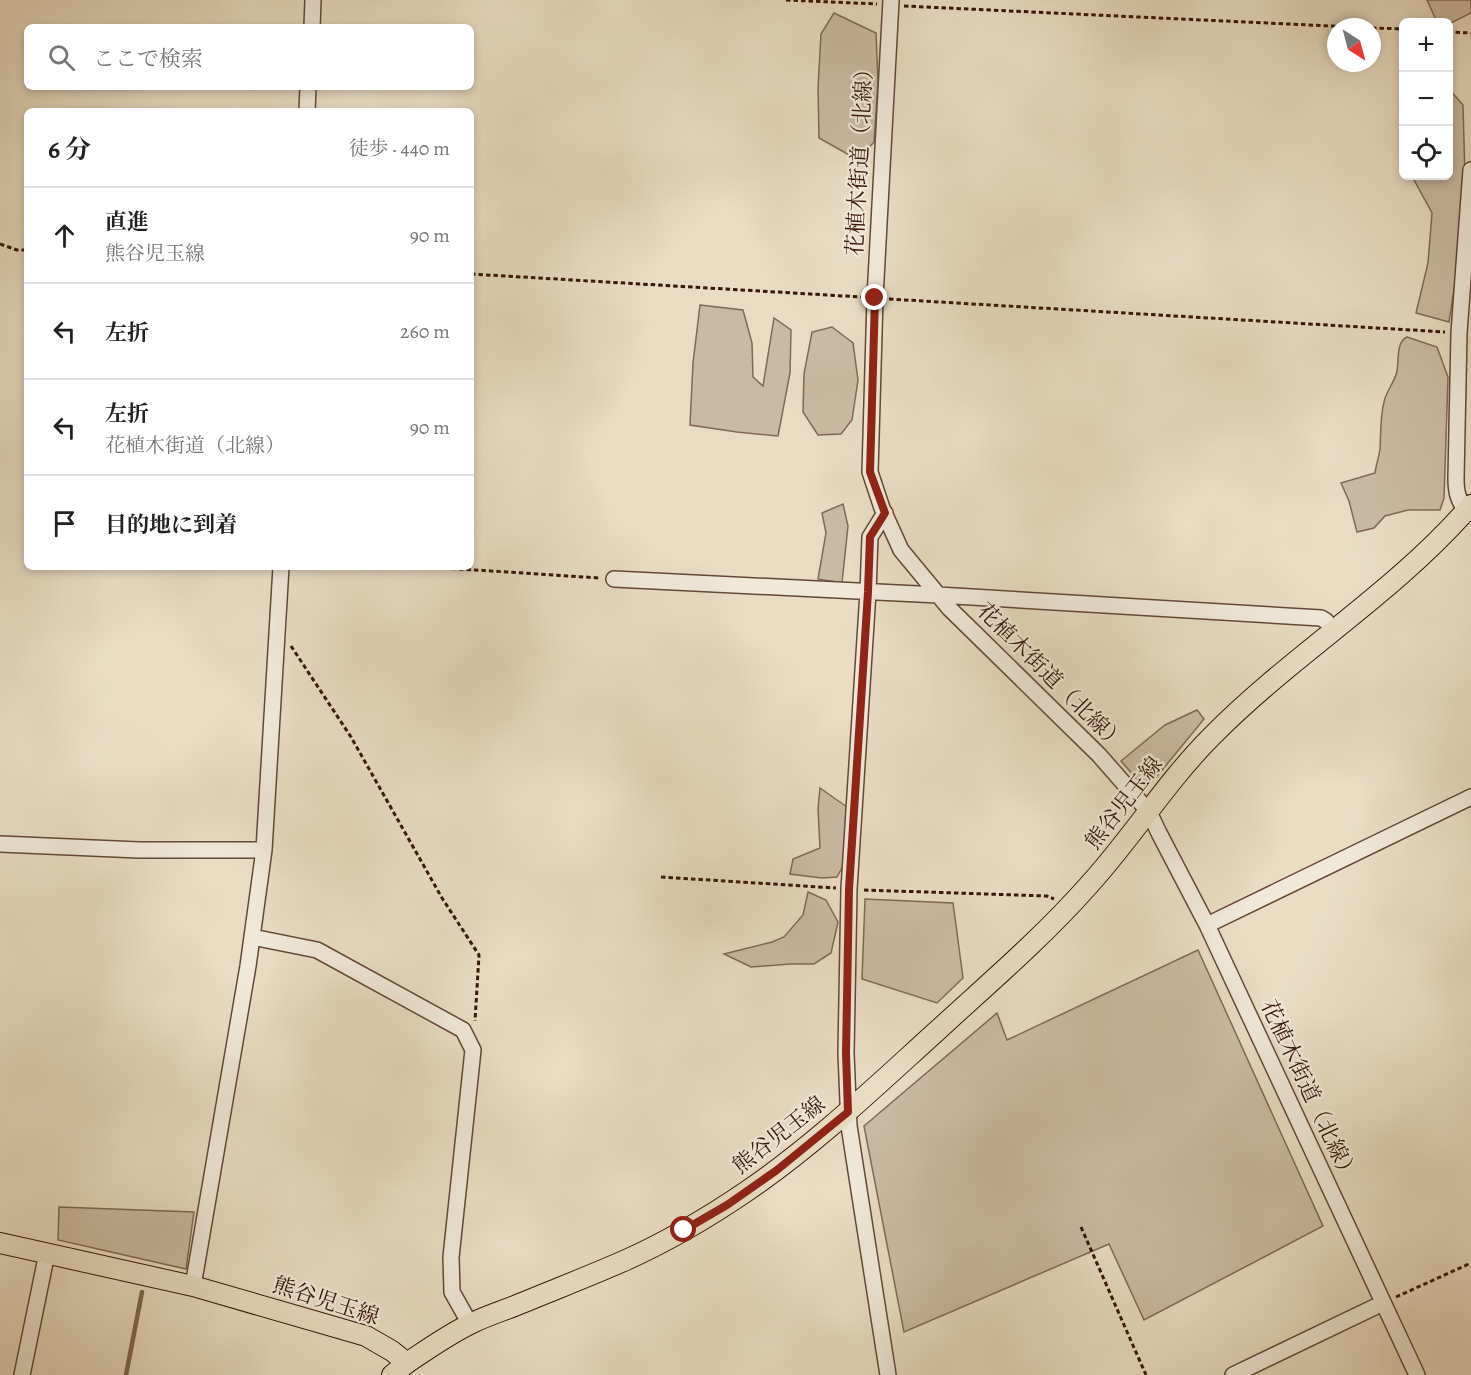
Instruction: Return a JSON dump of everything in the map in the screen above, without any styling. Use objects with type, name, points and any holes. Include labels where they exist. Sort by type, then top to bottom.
[{"type":"main road","name":"熊谷児玉線","points":[[0,1243],[193,1286],[366,1336],[392,1351],[399,1369],[470,1324],[628,1258],[684,1230],[727,1205],[777,1170],[848,1112],[1002,972],[1067,910],[1123,846],[1187,763],[1228,720],[1269,682],[1389,586],[1424,555],[1469,508]]},
{"type":"street","points":[[312,24],[313,0]]},
{"type":"street","name":"花植木街道（北線）","points":[[890,2],[875,298],[870,472],[885,513],[901,550],[949,608],[1100,755],[1149,812],[1207,925],[1417,1375]]},
{"type":"street","points":[[307,108],[308,90]]},
{"type":"street","points":[[1469,508],[1459,501],[1456,490],[1459,333],[1471,170]]},
{"type":"street","points":[[1459,333],[1471,350]]},
{"type":"street","points":[[885,513],[870,537],[849,889],[846,1053],[849,1126],[888,1375]]},
{"type":"street","points":[[193,1286],[252,937],[264,850],[281,570]]},
{"type":"street","points":[[614,579],[938,595],[1321,618],[1334,630]]},
{"type":"street","points":[[1207,925],[1471,797]]},
{"type":"street","points":[[0,844],[139,850],[264,850]]},
{"type":"street","points":[[252,937],[317,950],[463,1030],[473,1050],[451,1257],[452,1292],[470,1324]]},
{"type":"street","points":[[22,1375],[47,1253]]},
{"type":"street","points":[[1233,1375],[1383,1303]]},
{"type":"path","points":[[786,0],[890,2],[1327,26]]},
{"type":"path","points":[[1381,28],[1399,29]]},
{"type":"path","points":[[1453,32],[1471,33]]},
{"type":"path","points":[[0,244],[24,250]]},
{"type":"path","points":[[474,274],[1459,333]]},
{"type":"path","points":[[474,570],[614,579]]},
{"type":"path","points":[[278,626],[351,737],[442,898],[479,955],[473,1050]]},
{"type":"path","points":[[661,877],[849,889],[1047,896],[1067,910]]},
{"type":"path","points":[[1080,1227],[1146,1375]]},
{"type":"path","points":[[1383,1303],[1471,1263]]},
{"type":"shaded area","points":[[1427,0],[1471,0],[1471,13],[1453,22],[1453,18],[1435,18]]},
{"type":"shaded area","points":[[834,13],[876,33],[878,82],[874,142],[858,160],[819,138],[818,88],[821,34]]},
{"type":"shaded area","points":[[1453,94],[1463,105],[1465,177],[1461,244],[1449,322],[1416,313],[1428,263],[1432,213],[1414,180],[1453,180]]},
{"type":"shaded area","points":[[700,305],[743,310],[752,343],[753,377],[763,386],[774,318],[791,330],[790,373],[778,436],[690,425],[693,363]]},
{"type":"shaded area","points":[[832,327],[853,343],[858,380],[852,420],[841,434],[818,435],[803,412],[804,374],[812,332]]},
{"type":"shaded area","points":[[1407,337],[1437,347],[1448,377],[1444,498],[1440,510],[1408,510],[1385,516],[1374,528],[1357,532],[1349,501],[1341,483],[1375,473],[1380,449],[1384,402],[1396,375],[1401,343]]},
{"type":"shaded area","points":[[843,504],[848,526],[842,583],[818,579],[826,533],[822,513]]},
{"type":"shaded area","points":[[1197,710],[1204,719],[1154,780],[1142,785],[1121,761],[1165,725]]},
{"type":"shaded area","points":[[820,788],[847,807],[844,864],[837,877],[822,878],[790,874],[793,859],[820,848],[818,809]]},
{"type":"shaded area","points":[[808,892],[826,900],[838,922],[831,953],[814,964],[751,967],[724,954],[784,937],[803,915]]},
{"type":"shaded area","points":[[865,899],[953,903],[963,978],[937,1003],[862,979]]},
{"type":"shaded area","points":[[1198,950],[1323,1226],[1144,1320],[1109,1244],[904,1332],[864,1126],[997,1013],[1007,1040]]},
{"type":"shaded area","points":[[59,1207],[194,1212],[186,1269],[58,1240]]},
{"type":"waterway","points":[[126,1375],[142,1292]]},
{"type":"route","points":[[684,1230],[727,1205],[777,1170],[848,1112],[846,1053],[849,889],[870,537],[885,513],[870,472],[875,298]]}]
